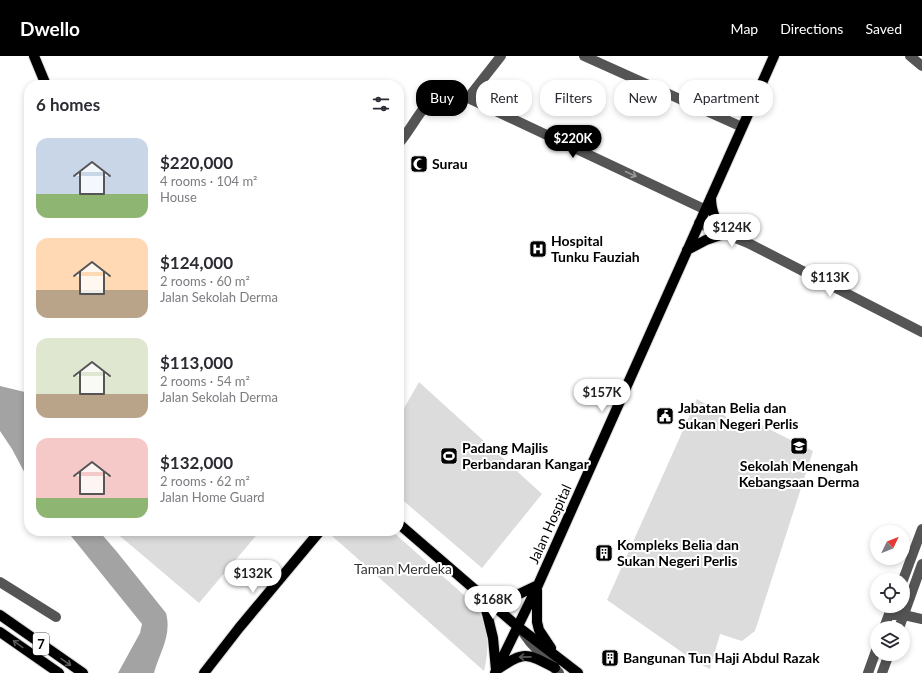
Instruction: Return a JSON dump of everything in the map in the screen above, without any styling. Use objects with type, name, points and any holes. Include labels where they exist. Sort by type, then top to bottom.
[{"type":"main road","points":[[34,56],[44,80]]},
{"type":"main road","name":"Jalan Hospital","points":[[495,672],[538,585],[687,250],[698,222],[774,56]]},
{"type":"main road","points":[[687,250],[706,240],[726,233],[714,217],[711,207],[711,195]]},
{"type":"main road","points":[[404,528],[517,626],[578,673]]},
{"type":"main road","points":[[204,673],[239,628],[316,536]]},
{"type":"main road","points":[[483,597],[515,596],[538,585]]},
{"type":"main road","points":[[538,585],[536,605],[539,630],[555,655]]},
{"type":"main road","points":[[483,597],[493,638],[495,672]]},
{"type":"main road","name":"7","points":[[0,615],[82,673]]},
{"type":"main road","name":"7","points":[[0,632],[59,673]]},
{"type":"main road","points":[[495,672],[514,658],[526,655],[537,658],[557,670]]},
{"type":"street","points":[[501,56],[468,98],[704,209]]},
{"type":"street","points":[[584,56],[742,127]]},
{"type":"street","points":[[910,56],[922,66]]},
{"type":"street","points":[[404,136],[418,116]]},
{"type":"street","points":[[698,222],[748,243],[835,289],[851,295],[922,332]]},
{"type":"street","points":[[906,573],[922,529]]},
{"type":"street","points":[[902,621],[922,564]]},
{"type":"street","points":[[0,582],[56,617]]},
{"type":"street","points":[[897,613],[922,619]]},
{"type":"street","points":[[517,626],[557,670]]},
{"type":"street","points":[[868,673],[872,661]]},
{"type":"street","points":[[882,673],[886,661]]},
{"type":"green space","name":"Padang Majlis Perbandaran Kangar","points":[[419,382],[542,494],[482,568],[404,501],[404,408]]},
{"type":"green space","points":[[697,399],[745,428],[749,419],[813,451],[755,631],[742,641],[720,634],[710,669],[696,662],[607,600]]},
{"type":"green space","points":[[120,536],[256,536],[199,603]]},
{"type":"green space","name":"Taman Merdeka","points":[[332,536],[398,536],[474,604],[483,620],[487,636],[487,653],[484,671]]},
{"type":"shaded area","points":[[0,386],[24,392],[24,472],[12,449],[0,431]]},
{"type":"shaded area","points":[[71,536],[103,536],[166,613],[168,629],[154,673],[118,673],[140,633],[142,624]]},
{"type":"place","name":"Surau","points":[[419,164]]},
{"type":"place","name":"Hospital Tunku Fauziah","points":[[538,249]]},
{"type":"place","name":"Jabatan Belia dan Sukan Negeri Perlis","points":[[665,416]]},
{"type":"place","name":"Sekolah Menengah Kebangsaan Derma","points":[[799,446]]},
{"type":"place","name":"Padang Majlis Perbandaran Kangar","points":[[449,456]]},
{"type":"place","name":"Kompleks Belia dan Sukan Negeri Perlis","points":[[604,553]]},
{"type":"place","name":"Bangunan Tun Haji Abdul Razak","points":[[610,658]]}]
